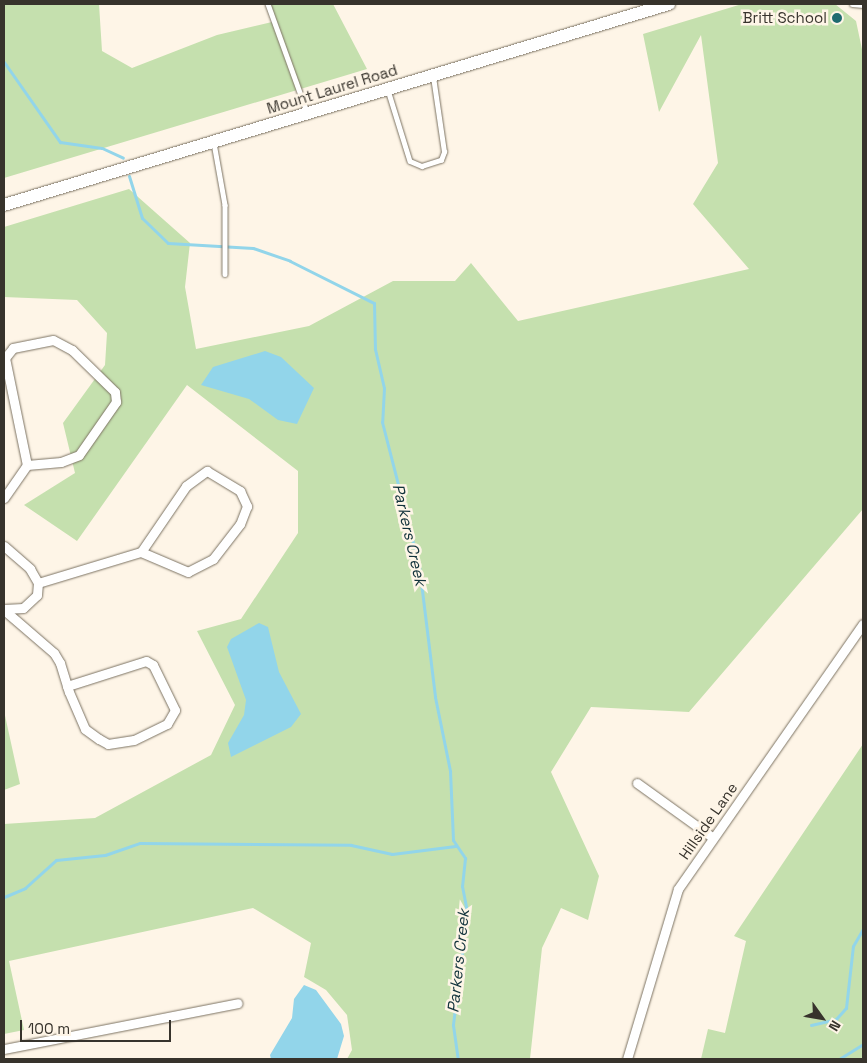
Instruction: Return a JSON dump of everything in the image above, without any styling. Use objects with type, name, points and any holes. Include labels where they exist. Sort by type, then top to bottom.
[{"type":"main road","name":"Mount Laurel Road","points":[[4,205],[670,4]]},
{"type":"street","points":[[4,498],[27,464],[5,358],[13,348],[53,340],[72,350],[115,392],[116,402],[79,455],[62,462],[27,464]]},
{"type":"street","points":[[38,583],[141,552],[199,472],[216,473],[245,498],[240,524],[213,559],[196,571],[178,569],[141,552]]},
{"type":"street","points":[[4,546],[30,569],[38,583],[37,595],[23,608],[4,610]]},
{"type":"street","points":[[4,610],[48,645],[85,729],[108,744],[134,740],[167,724],[175,710],[153,665],[146,661],[67,686]]},
{"type":"street","name":"Hillside Lane","points":[[626,1059],[671,905],[712,838],[863,624]]},
{"type":"street","points":[[637,783],[712,838]]},
{"type":"street","points":[[4,1049],[238,1004]]},
{"type":"lane","points":[[268,4],[307,113]]},
{"type":"lane","points":[[852,4],[863,5]]},
{"type":"lane","points":[[388,89],[410,161],[422,166],[441,160],[444,152],[432,76]]},
{"type":"lane","points":[[214,142],[224,205],[225,274]]},
{"type":"green space","points":[[4,4],[99,4],[102,51],[132,68],[217,35],[272,22],[269,4],[333,4],[367,69],[4,178]]},
{"type":"green space","points":[[742,4],[835,4],[856,21],[863,54],[863,509],[689,712],[591,707],[551,772],[599,876],[588,920],[561,908],[542,948],[530,1059],[347,1059],[352,1050],[347,1015],[326,990],[304,977],[311,943],[253,908],[9,961],[24,1030],[4,1034],[4,824],[95,818],[211,755],[235,705],[197,631],[241,619],[298,533],[298,471],[187,385],[77,541],[24,505],[75,473],[63,423],[105,365],[107,333],[77,300],[4,297],[4,227],[129,189],[190,243],[185,287],[196,349],[309,326],[393,281],[455,281],[471,263],[518,321],[749,269],[693,204],[718,163],[701,35],[659,112],[643,34]]},
{"type":"green space","points":[[4,711],[20,784],[4,790]]},
{"type":"green space","points":[[863,744],[863,1059],[701,1059],[708,1029],[725,1033],[746,941],[734,936]]},
{"type":"water","points":[[265,351],[281,357],[314,388],[297,424],[278,420],[249,399],[201,385],[213,367]]},
{"type":"water","points":[[259,623],[268,627],[279,672],[301,714],[291,727],[231,757],[228,743],[244,715],[246,700],[227,647],[231,639]]},
{"type":"water","points":[[304,985],[316,990],[341,1024],[344,1036],[337,1059],[271,1059],[270,1055],[292,1018],[294,999]]},
{"type":"waterway","name":"Parkers Creek","points":[[4,62],[60,142],[102,148],[123,158]]},
{"type":"waterway","name":"Parkers Creek","points":[[129,176],[142,218],[168,243],[253,248],[290,261],[374,303],[375,349],[384,388],[382,422],[419,566],[435,697],[450,771],[453,840],[465,858],[462,886],[467,912],[453,1025],[458,1059]]},
{"type":"waterway","points":[[4,897],[25,888],[56,860],[105,855],[140,843],[351,845],[392,854],[456,846]]},
{"type":"waterway","points":[[811,1025],[836,1019],[846,1008],[853,946],[863,929]]},
{"type":"waterway","points":[[839,1059],[863,1044]]},
{"type":"place","name":"Britt School","points":[[837,18]]}]
